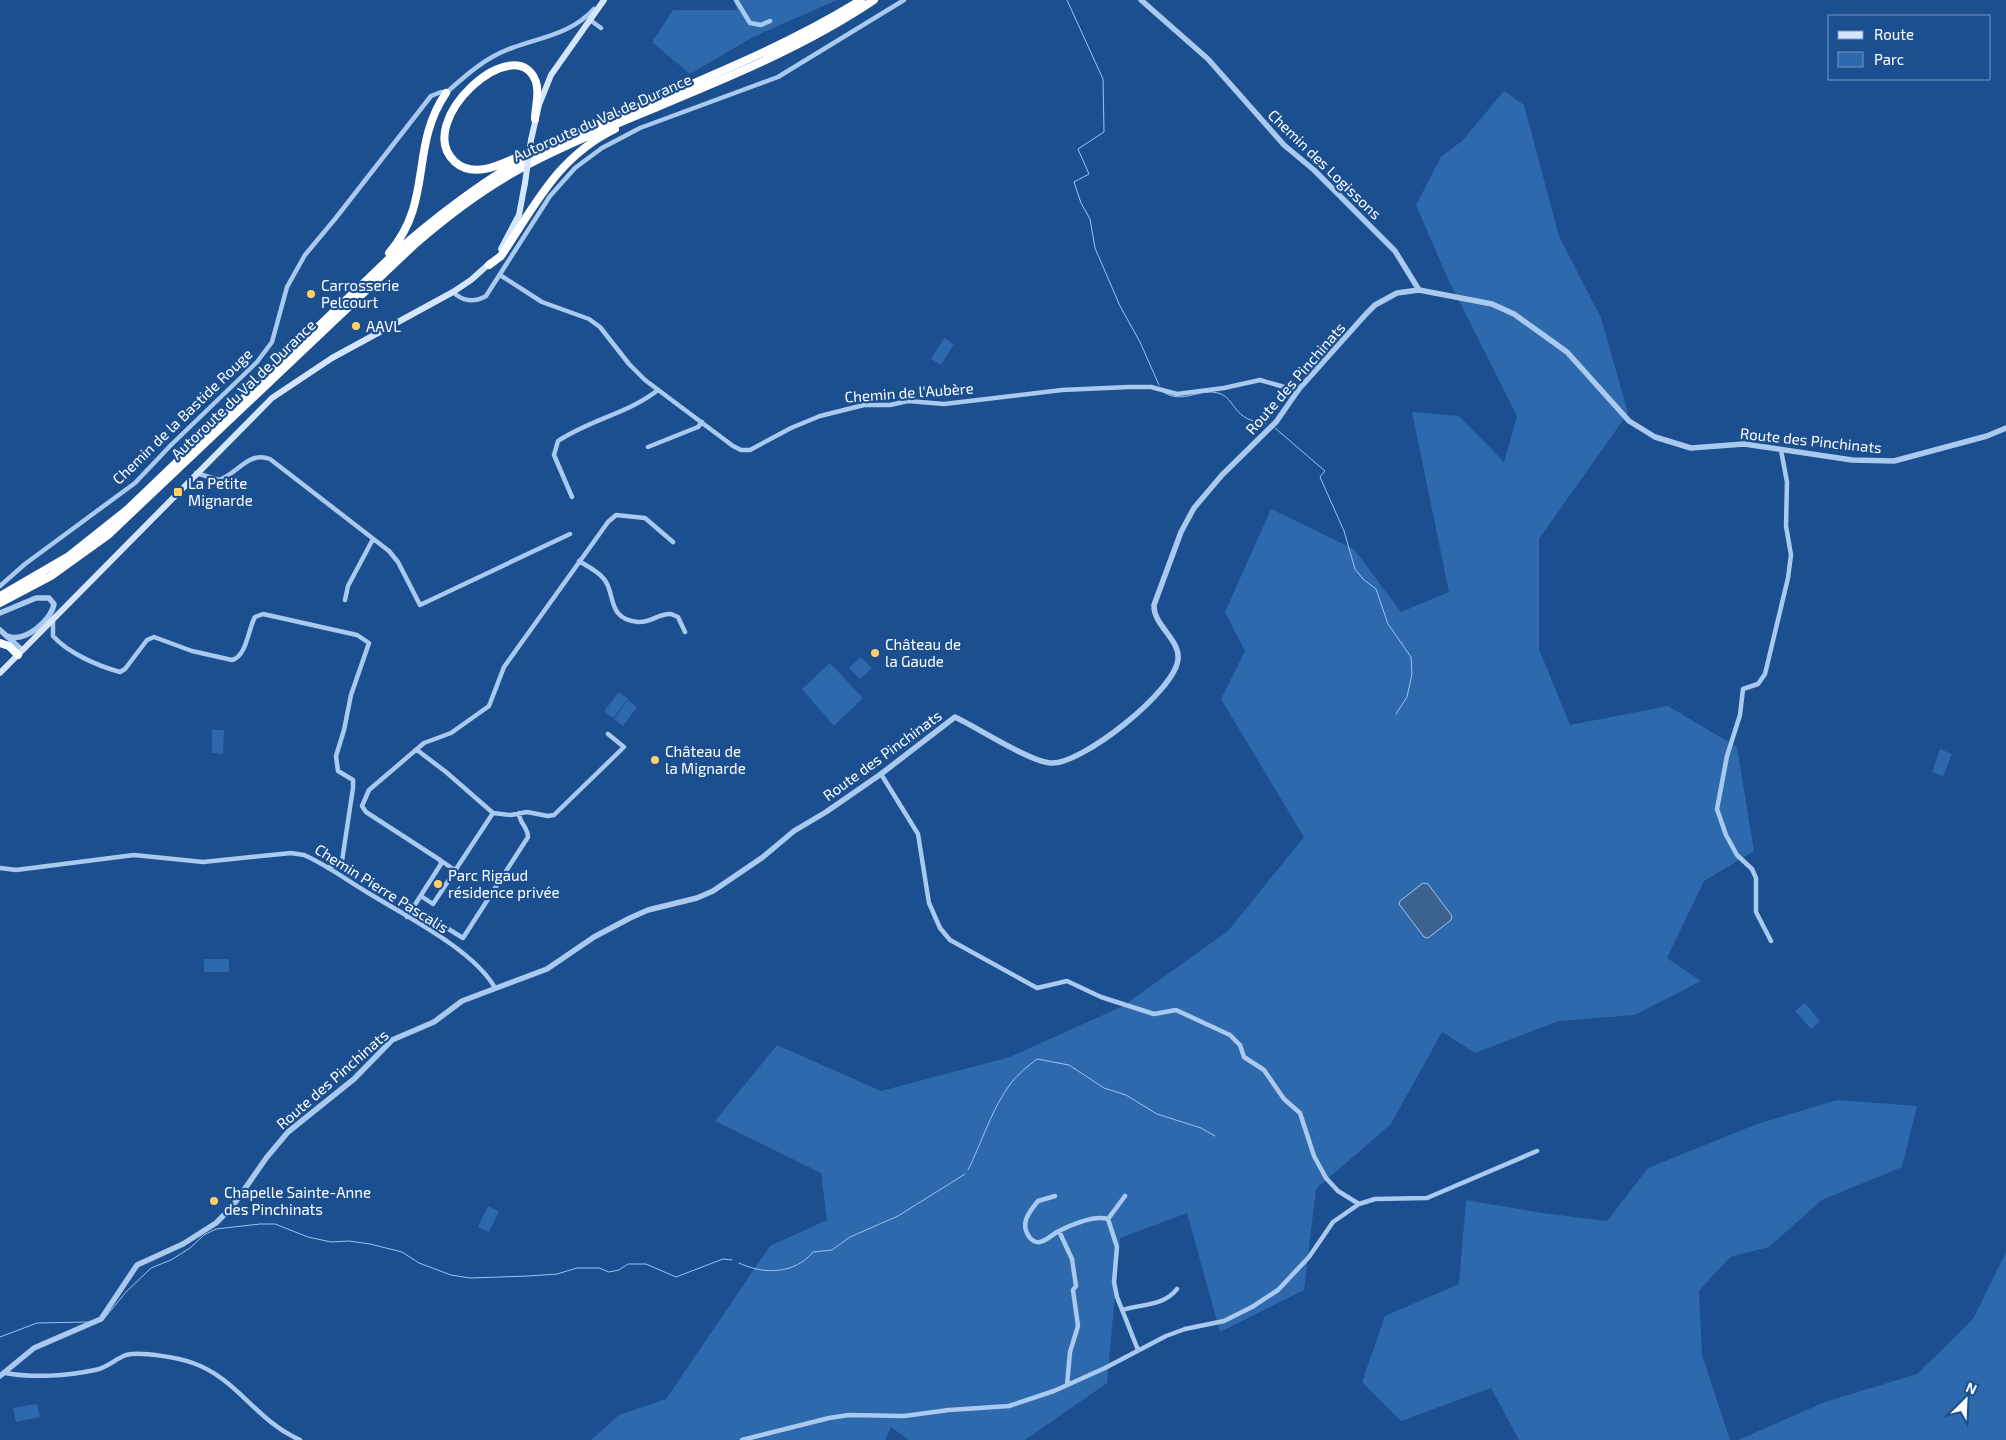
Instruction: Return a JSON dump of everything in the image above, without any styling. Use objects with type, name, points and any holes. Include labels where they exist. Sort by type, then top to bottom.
[{"type":"highway","name":"Autoroute du Val de Durance","points":[[0,596],[40,574],[98,534],[128,509],[436,217],[497,174],[584,130],[798,36],[861,0]]},
{"type":"highway","name":"Autoroute du Val de Durance","points":[[0,603],[51,576],[108,535],[406,252],[462,206],[519,169],[554,151],[766,59],[836,23],[874,0]]},
{"type":"highway","points":[[489,264],[501,256],[546,186],[578,152],[611,131],[739,74],[766,59]]},
{"type":"highway","points":[[535,119],[537,89],[532,75],[524,68],[514,65],[498,67],[472,87],[451,113],[444,133],[447,152],[457,164],[466,168],[487,169],[561,137],[584,130]]},
{"type":"highway","points":[[293,351],[389,254],[406,230],[418,195],[427,130],[433,114],[446,93]]},
{"type":"highway","points":[[0,643],[18,651]]},
{"type":"main road","points":[[0,669],[257,411],[285,387],[332,358],[453,292],[489,264],[503,247],[514,227],[521,207],[535,119],[551,75],[582,33],[603,0]]},
{"type":"main road","points":[[0,673],[18,651],[53,620],[76,594]]},
{"type":"street","name":"Chemin de la Bastide Rouge","points":[[0,586],[25,564],[135,482],[171,444],[257,362],[272,342],[287,287],[305,255],[426,101],[434,94],[446,93],[487,59],[512,48],[568,30],[590,14],[603,0]]},
{"type":"street","points":[[736,0],[750,23],[761,25],[770,21]]},
{"type":"street","points":[[453,292],[462,299],[474,300],[481,299],[491,290],[550,196],[575,168],[602,148],[640,128],[778,77],[842,40],[904,0]]},
{"type":"street","name":"Chemin des Logissons","points":[[1142,0],[1208,59],[1278,139],[1319,174],[1395,251],[1418,290]]},
{"type":"street","points":[[590,20],[601,28]]},
{"type":"street","points":[[568,30],[582,33]]},
{"type":"street","name":"Chemin de l'Aubère","points":[[500,275],[542,302],[589,319],[600,327],[629,364],[658,390],[737,448],[745,451],[754,449],[792,428],[820,416],[864,405],[890,405],[908,401],[944,404],[1062,390],[1129,387],[1152,387],[1177,394],[1224,388],[1260,380],[1298,391]]},
{"type":"street","name":"Route des Pinchinats","points":[[2,1374],[34,1348],[98,1320],[110,1307],[137,1265],[183,1244],[216,1223],[232,1207],[267,1157],[288,1132],[354,1079],[392,1040],[434,1022],[462,1001],[547,969],[594,937],[636,915],[713,892],[763,857],[794,831],[826,812],[881,774],[955,717],[1035,758],[1058,763],[1100,742],[1152,699],[1178,662],[1177,651],[1153,612],[1181,532],[1194,508],[1210,488],[1276,422],[1298,391],[1375,305],[1398,293],[1418,290],[1492,304],[1514,314],[1567,352],[1628,421],[1655,437],[1691,448],[1733,444],[1868,462],[1894,461],[1987,436],[2006,428]]},
{"type":"street","points":[[572,497],[554,455],[558,441],[584,425],[649,397],[658,390]]},
{"type":"street","points":[[648,446],[698,427],[702,422]]},
{"type":"street","points":[[1771,941],[1756,912],[1756,878],[1752,869],[1737,855],[1726,835],[1717,808],[1727,756],[1740,715],[1743,689],[1758,684],[1765,674],[1788,578],[1791,555],[1786,526],[1786,482],[1781,450]]},
{"type":"street","points":[[196,473],[219,480],[226,478],[251,458],[261,456],[270,459],[389,551],[398,562],[420,605],[570,534]]},
{"type":"street","points":[[456,871],[366,812],[362,806],[369,790],[424,743],[451,733],[489,706],[504,667],[537,624],[599,532],[616,515],[645,518],[672,542]]},
{"type":"street","points":[[345,600],[348,586],[373,539]]},
{"type":"street","points":[[578,561],[606,580],[613,605],[624,618],[650,622],[671,614],[678,617],[685,632]]},
{"type":"street","points":[[0,613],[40,597],[49,598],[54,604],[51,612],[28,635],[18,638],[7,636]]},
{"type":"street","points":[[53,620],[53,636],[60,644],[108,669],[120,672],[125,670],[147,640],[154,637],[192,651],[236,659],[241,654],[253,620],[255,617],[263,614],[357,635],[369,643],[356,678],[336,756],[338,771],[353,780],[342,861],[328,868]]},
{"type":"street","points":[[0,630],[18,651]]},
{"type":"street","points":[[417,750],[468,790],[478,802],[493,813],[518,814],[532,812],[548,816],[561,810],[624,747],[608,734]]},
{"type":"street","points":[[881,774],[918,834],[929,903],[940,928],[950,940],[1037,988],[1067,982],[1101,997],[1154,1014],[1172,1010],[1182,1012],[1230,1035],[1240,1045],[1244,1057],[1264,1070],[1284,1099],[1300,1113],[1314,1156],[1326,1178],[1338,1191],[1359,1204]]},
{"type":"street","points":[[421,896],[433,904],[493,813]]},
{"type":"street","points":[[413,907],[463,938],[528,837],[527,830],[520,822],[518,814]]},
{"type":"street","name":"Chemin Pierre Pascalis","points":[[0,868],[16,870],[134,855],[218,862],[292,853],[304,855],[407,917],[475,963],[490,978],[495,988]]},
{"type":"street","points":[[407,917],[441,864],[440,860]]},
{"type":"street","points":[[742,1440],[822,1419],[842,1416],[904,1416],[949,1410],[1009,1406],[1067,1385],[1185,1329],[1236,1317],[1272,1294],[1309,1257],[1333,1222],[1359,1204],[1376,1200],[1427,1198],[1537,1151]]},
{"type":"street","points":[[1056,1196],[1038,1200],[1027,1215],[1024,1226],[1028,1236],[1034,1242],[1039,1243],[1060,1231],[1100,1217],[1108,1219]]},
{"type":"street","points":[[1108,1219],[1125,1196]]},
{"type":"street","points":[[1108,1219],[1117,1247],[1114,1282],[1122,1310],[1138,1350]]},
{"type":"street","points":[[1060,1231],[1072,1259],[1076,1286],[1072,1290],[1078,1317],[1078,1326],[1070,1352],[1067,1385]]},
{"type":"street","points":[[1122,1310],[1171,1298],[1178,1289]]},
{"type":"street","points":[[2,1374],[23,1375],[84,1372],[106,1367],[126,1355],[182,1359],[208,1369],[221,1377],[263,1418],[300,1440]]},
{"type":"green space","points":[[733,0],[837,0],[753,37],[690,74],[652,42],[673,10],[737,10]]},
{"type":"green space","points":[[1504,91],[1524,105],[1559,236],[1601,318],[1628,413],[1539,539],[1539,649],[1570,725],[1668,706],[1737,747],[1754,851],[1704,881],[1667,958],[1701,981],[1635,1015],[1559,1021],[1475,1053],[1442,1032],[1391,1124],[1316,1189],[1304,1290],[1220,1332],[1187,1213],[1120,1238],[1107,1383],[1025,1440],[909,1440],[891,1427],[885,1440],[591,1440],[619,1415],[666,1399],[770,1246],[827,1220],[821,1173],[715,1121],[777,1045],[881,1091],[1010,1057],[1123,1006],[1228,931],[1304,837],[1221,699],[1245,651],[1225,612],[1271,509],[1354,549],[1401,612],[1449,592],[1412,412],[1459,416],[1504,462],[1517,416],[1448,279],[1416,205],[1441,157],[1463,140]]},
{"type":"green space","points":[[944,338],[954,344],[941,365],[931,359]]},
{"type":"green space","points":[[861,657],[872,668],[860,679],[849,668]]},
{"type":"green space","points":[[830,663],[863,698],[834,726],[802,689]]},
{"type":"green space","points":[[619,692],[628,699],[613,718],[604,711]]},
{"type":"green space","points":[[628,700],[637,707],[623,726],[614,719]]},
{"type":"green space","points":[[212,730],[224,730],[223,754],[212,753]]},
{"type":"green space","points":[[1940,749],[1952,754],[1943,776],[1932,772]]},
{"type":"green space","points":[[204,959],[229,959],[229,972],[204,972]]},
{"type":"green space","points":[[1805,1003],[1820,1021],[1811,1029],[1795,1011]]},
{"type":"green space","points":[[1837,1100],[1917,1106],[1902,1167],[1822,1200],[1769,1247],[1730,1257],[1699,1291],[1702,1355],[1730,1440],[1519,1440],[1491,1388],[1401,1421],[1362,1382],[1385,1316],[1459,1284],[1466,1200],[1542,1213],[1607,1221],[1648,1168],[1757,1124]]},
{"type":"green space","points":[[488,1206],[499,1211],[489,1232],[478,1227]]},
{"type":"green space","points":[[2006,1252],[2006,1440],[1738,1440],[1825,1402],[1917,1374],[1973,1319]]},
{"type":"green space","points":[[37,1404],[40,1417],[16,1422],[13,1408]]},
{"type":"shaded area","points":[[1423,883],[1428,884],[1452,916],[1451,920],[1428,938],[1424,937],[1399,904],[1400,901]]},
{"type":"waterway","points":[[1067,0],[1103,79],[1104,132],[1078,149],[1089,174],[1074,182],[1081,203],[1090,219],[1095,248],[1120,306],[1140,342],[1159,385]]},
{"type":"waterway","points":[[1165,393],[1178,397],[1205,392],[1218,393],[1229,400],[1240,414],[1246,418],[1266,423]]},
{"type":"waterway","points":[[1275,428],[1325,471],[1320,477],[1344,531],[1355,569],[1363,579],[1376,589],[1388,624],[1411,657],[1412,674],[1407,697],[1396,714]]},
{"type":"waterway","points":[[968,1170],[1004,1093],[1017,1076],[1037,1059],[1069,1065],[1104,1088],[1126,1095],[1157,1114],[1201,1128],[1215,1136]]},
{"type":"waterway","points":[[739,1263],[769,1271],[797,1265],[813,1252],[832,1250],[850,1237],[898,1216],[965,1174]]},
{"type":"waterway","points":[[103,1320],[126,1292],[151,1268],[171,1260],[190,1248],[204,1235],[216,1229],[260,1224],[275,1224],[308,1237],[331,1242],[349,1241],[402,1252],[419,1263],[451,1275],[470,1278],[557,1274],[577,1268],[599,1268],[609,1272],[619,1270],[628,1264],[646,1264],[676,1277],[723,1259],[732,1260]]},
{"type":"waterway","points":[[0,1337],[37,1323],[90,1322]]},
{"type":"place","name":"Carrosserie Pelcourt","points":[[311,294]]},
{"type":"place","name":"AAVL","points":[[356,326]]},
{"type":"place","name":"La Petite Mignarde","points":[[178,492]]},
{"type":"place","name":"Château de la Gaude","points":[[875,653]]},
{"type":"place","name":"Château de la Mignarde","points":[[655,760]]},
{"type":"place","name":"Parc Rigaud résidence privée","points":[[438,884]]},
{"type":"place","name":"Chapelle Sainte-Anne des Pinchinats","points":[[214,1201]]}]
